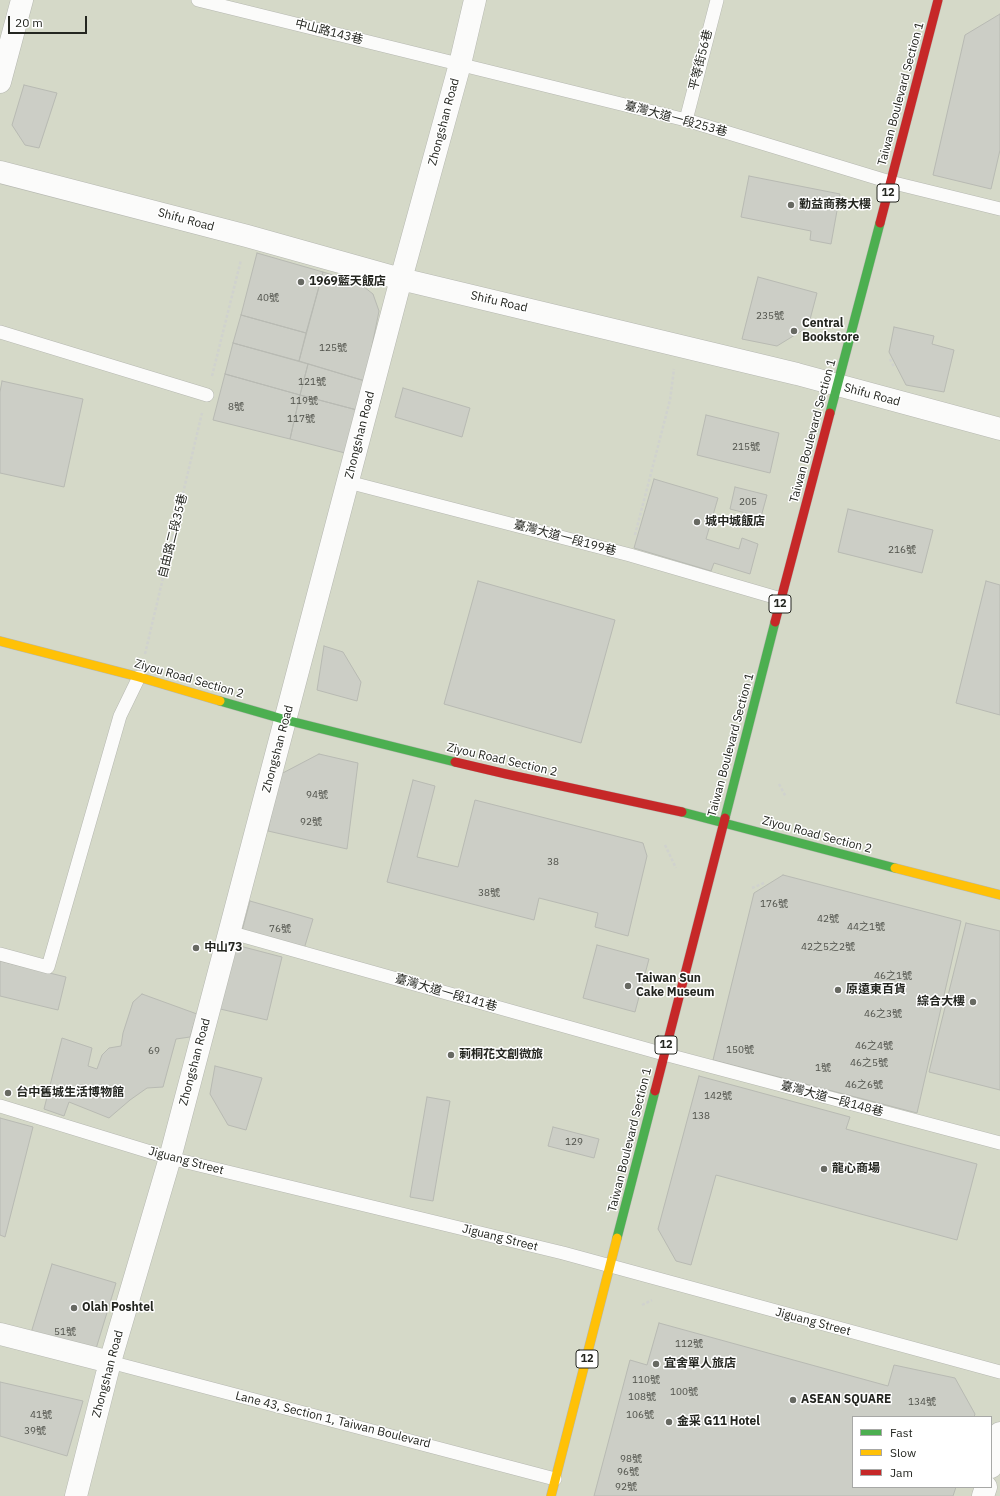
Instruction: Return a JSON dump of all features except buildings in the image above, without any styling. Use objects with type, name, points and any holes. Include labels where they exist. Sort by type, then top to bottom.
[{"type":"main road","name":"Taiwan Boulevard Section 1","points":[[551,1496],[611,1267],[723,823],[938,0]]},
{"type":"main road","name":"Ziyou Road Section 2","points":[[0,641],[139,677],[286,720],[506,774],[675,810],[1000,895]]},
{"type":"street","points":[[0,82],[22,0]]},
{"type":"street","name":"Zhongshan Road","points":[[76,1496],[110,1362],[170,1158],[401,279],[460,64],[475,0]]},
{"type":"street","name":"Shifu Road","points":[[0,172],[247,236],[401,279],[837,385],[1000,429]]},
{"type":"street","points":[[0,1334],[110,1362]]},
{"type":"street","points":[[992,1463],[1000,1433]]},
{"type":"lane","name":"中山路143巷","points":[[198,0],[460,64]]},
{"type":"lane","name":"平等街56巷","points":[[686,120],[717,0]]},
{"type":"lane","name":"臺灣大道一段253巷","points":[[460,64],[686,120],[890,182],[1000,209]]},
{"type":"lane","points":[[0,332],[207,395]]},
{"type":"lane","name":"臺灣大道一段199巷","points":[[348,482],[630,555],[781,599]]},
{"type":"lane","points":[[0,954],[48,968],[120,716],[139,677]]},
{"type":"lane","name":"臺灣大道一段141巷","points":[[229,932],[664,1054]]},
{"type":"lane","name":"臺灣大道一段148巷","points":[[664,1054],[1000,1143]]},
{"type":"lane","name":"Jiguang Street","points":[[0,1106],[170,1158],[555,1251],[1000,1372]]},
{"type":"lane","name":"Lane 43, Section 1, Taiwan Boulevard","points":[[110,1362],[555,1478]]},
{"type":"path","name":"自由路二段35巷","points":[[139,677],[247,236]]},
{"type":"path","points":[[630,555],[670,400],[677,345]]},
{"type":"path","points":[[890,359],[894,367]]},
{"type":"path","points":[[779,784],[786,797]]},
{"type":"path","points":[[665,845],[676,868]]},
{"type":"path","points":[[752,888],[764,882]]},
{"type":"path","points":[[642,1305],[652,1300]]},
{"type":"shaded area","points":[[0,0],[1000,0],[1000,1496],[0,1496]]},
{"type":"traffic: fast","points":[[830,413],[880,223]]},
{"type":"traffic: fast","points":[[725,818],[775,622]]},
{"type":"traffic: fast","points":[[220,701],[286,720],[455,762]]},
{"type":"traffic: fast","points":[[682,812],[895,868]]},
{"type":"traffic: fast","points":[[617,1238],[655,1091]]},
{"type":"traffic: slow","points":[[0,641],[139,677],[220,701]]},
{"type":"traffic: slow","points":[[895,868],[1000,895]]},
{"type":"traffic: slow","points":[[551,1496],[617,1238]]},
{"type":"traffic: jam","points":[[880,223],[938,0]]},
{"type":"traffic: jam","points":[[775,622],[830,413]]},
{"type":"traffic: jam","points":[[455,762],[682,812]]},
{"type":"traffic: jam","points":[[655,1091],[725,818]]},
{"type":"place","name":"勤益商務大樓","points":[[791,205]]},
{"type":"place","name":"1969藍天飯店","points":[[301,282]]},
{"type":"place","name":"Central Bookstore","points":[[794,331]]},
{"type":"place","name":"城中城飯店","points":[[697,522]]},
{"type":"place","name":"中山73","points":[[196,948]]},
{"type":"place","name":"Taiwan Sun Cake Museum","points":[[628,986]]},
{"type":"place","name":"原遠東百貨","points":[[838,990]]},
{"type":"place","name":"綜合大樓","points":[[973,1002]]},
{"type":"place","name":"莿桐花文創微旅","points":[[451,1055]]},
{"type":"place","name":"台中舊城生活博物館","points":[[8,1093]]},
{"type":"place","name":"龍心商場","points":[[824,1169]]},
{"type":"place","name":"Olah Poshtel","points":[[74,1308]]},
{"type":"place","name":"宜舍單人旅店","points":[[656,1364]]},
{"type":"place","name":"ASEAN SQUARE","points":[[793,1400]]},
{"type":"place","name":"金采 G11 Hotel","points":[[669,1422]]}]
